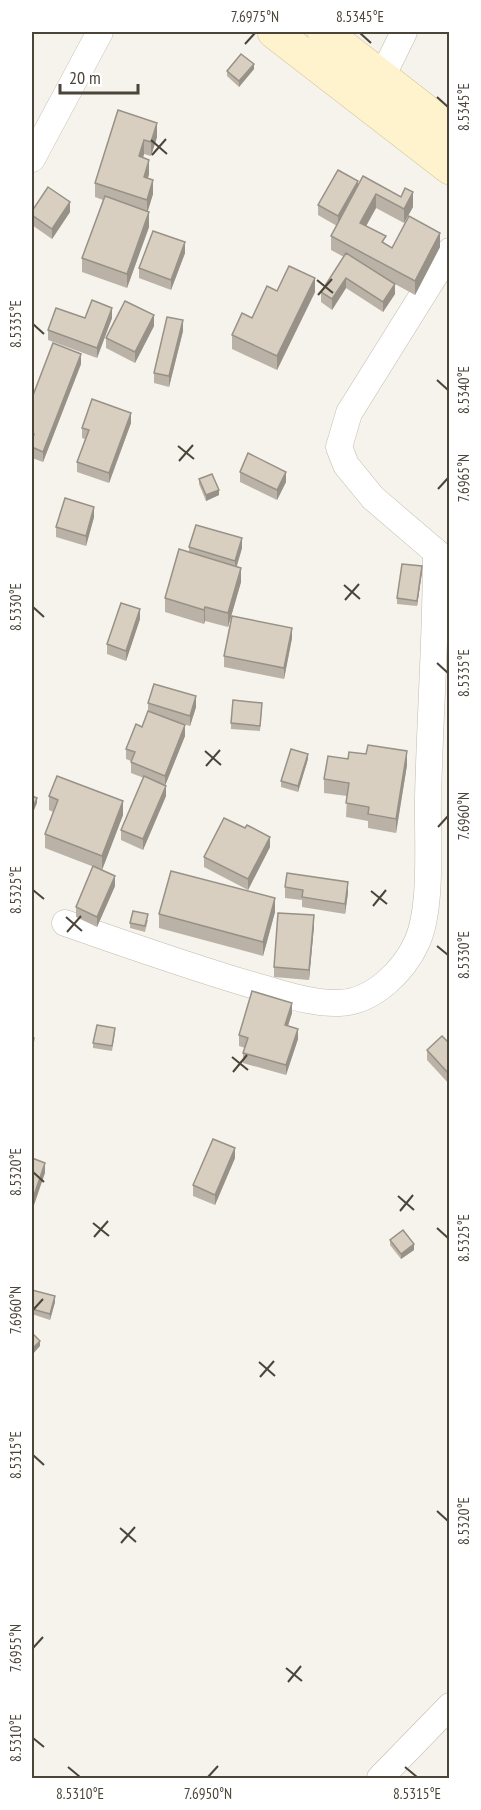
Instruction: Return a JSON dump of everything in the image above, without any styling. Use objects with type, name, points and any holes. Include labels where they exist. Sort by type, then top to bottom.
[{"type":"main road","points":[[274,32],[450,168]]},
{"type":"main road","points":[[324,32],[450,130]]},
{"type":"street","points":[[32,159],[100,32]]},
{"type":"street","points":[[382,77],[404,32]]},
{"type":"street","points":[[64,924],[236,980],[310,1001],[340,1003],[365,996],[389,981],[404,964],[418,941],[425,915],[429,765],[443,557],[373,498],[346,465],[339,447],[349,413],[450,251]]},
{"type":"street","points":[[380,1779],[450,1706]]},
{"type":"building","points":[[241,54],[254,64],[239,81],[227,71]]},
{"type":"building","points":[[118,110],[157,123],[151,142],[144,140],[139,156],[149,160],[144,177],[153,180],[147,200],[95,183]]},
{"type":"building","points":[[338,170],[358,181],[338,216],[318,205]]},
{"type":"building","points":[[363,176],[401,197],[405,188],[413,192],[404,209],[376,194],[360,223],[386,236],[382,242],[392,248],[409,216],[440,233],[415,281],[331,236]]},
{"type":"building","points":[[48,187],[70,202],[52,229],[32,215],[32,211]]},
{"type":"building","points":[[105,196],[149,212],[127,274],[82,258]]},
{"type":"building","points":[[153,231],[185,242],[171,280],[139,268]]},
{"type":"building","points":[[346,253],[395,284],[383,302],[346,278],[332,299],[321,292]]},
{"type":"building","points":[[289,266],[315,278],[277,356],[232,335],[242,313],[252,318],[267,286],[277,291]]},
{"type":"building","points":[[92,300],[112,308],[97,348],[48,330],[56,308],[85,318]]},
{"type":"building","points":[[125,301],[154,315],[135,352],[106,338]]},
{"type":"building","points":[[167,317],[183,320],[169,376],[154,373]]},
{"type":"building","points":[[53,343],[81,354],[43,452],[32,447],[34,434],[32,433],[32,398]]},
{"type":"building","points":[[92,399],[131,413],[109,473],[77,462],[89,430],[82,428]]},
{"type":"building","points":[[248,453],[286,472],[277,490],[240,472]]},
{"type":"building","points":[[212,474],[219,490],[206,495],[199,479]]},
{"type":"building","points":[[65,498],[94,507],[86,536],[56,527]]},
{"type":"building","points":[[196,525],[242,538],[235,561],[189,547]]},
{"type":"building","points":[[179,549],[241,568],[228,613],[205,607],[204,610],[165,598]]},
{"type":"building","points":[[402,564],[422,566],[417,601],[397,598]]},
{"type":"building","points":[[121,603],[140,609],[126,651],[107,644]]},
{"type":"building","points":[[232,616],[292,628],[284,668],[224,656]]},
{"type":"building","points":[[154,684],[196,696],[190,716],[148,703]]},
{"type":"building","points":[[233,700],[262,703],[260,726],[231,723]]},
{"type":"building","points":[[148,711],[185,725],[165,776],[131,762],[135,752],[126,749],[136,724],[142,727]]},
{"type":"building","points":[[368,745],[407,751],[396,819],[368,814],[369,807],[346,803],[349,783],[324,779],[328,756],[348,759],[349,752],[366,754]]},
{"type":"building","points":[[291,749],[308,754],[298,786],[281,781]]},
{"type":"building","points":[[57,776],[123,801],[102,856],[45,834],[58,800],[49,796]]},
{"type":"building","points":[[144,776],[166,786],[143,839],[121,830]]},
{"type":"building","points":[[32,796],[37,798],[32,810]]},
{"type":"building","points":[[224,818],[245,828],[247,825],[270,837],[248,879],[204,857]]},
{"type":"building","points":[[93,866],[115,876],[97,917],[76,907]]},
{"type":"building","points":[[171,871],[275,898],[263,942],[159,914]]},
{"type":"building","points":[[287,873],[348,882],[345,904],[302,897],[303,890],[285,887]]},
{"type":"building","points":[[133,911],[148,914],[145,926],[130,923]]},
{"type":"building","points":[[278,913],[314,915],[309,970],[274,967]]},
{"type":"building","points":[[252,991],[292,1003],[285,1025],[298,1029],[286,1065],[243,1053],[248,1038],[239,1035]]},
{"type":"building","points":[[97,1025],[115,1028],[112,1046],[93,1043]]},
{"type":"building","points":[[442,1036],[450,1044],[450,1075],[427,1050]]},
{"type":"building","points":[[213,1139],[235,1148],[215,1195],[193,1185]]},
{"type":"building","points":[[32,1158],[45,1163],[32,1201]]},
{"type":"building","points":[[403,1230],[414,1244],[401,1254],[390,1240]]},
{"type":"building","points":[[32,1290],[55,1296],[50,1314],[32,1309]]},
{"type":"building","points":[[32,1333],[40,1341],[32,1349]]}]
